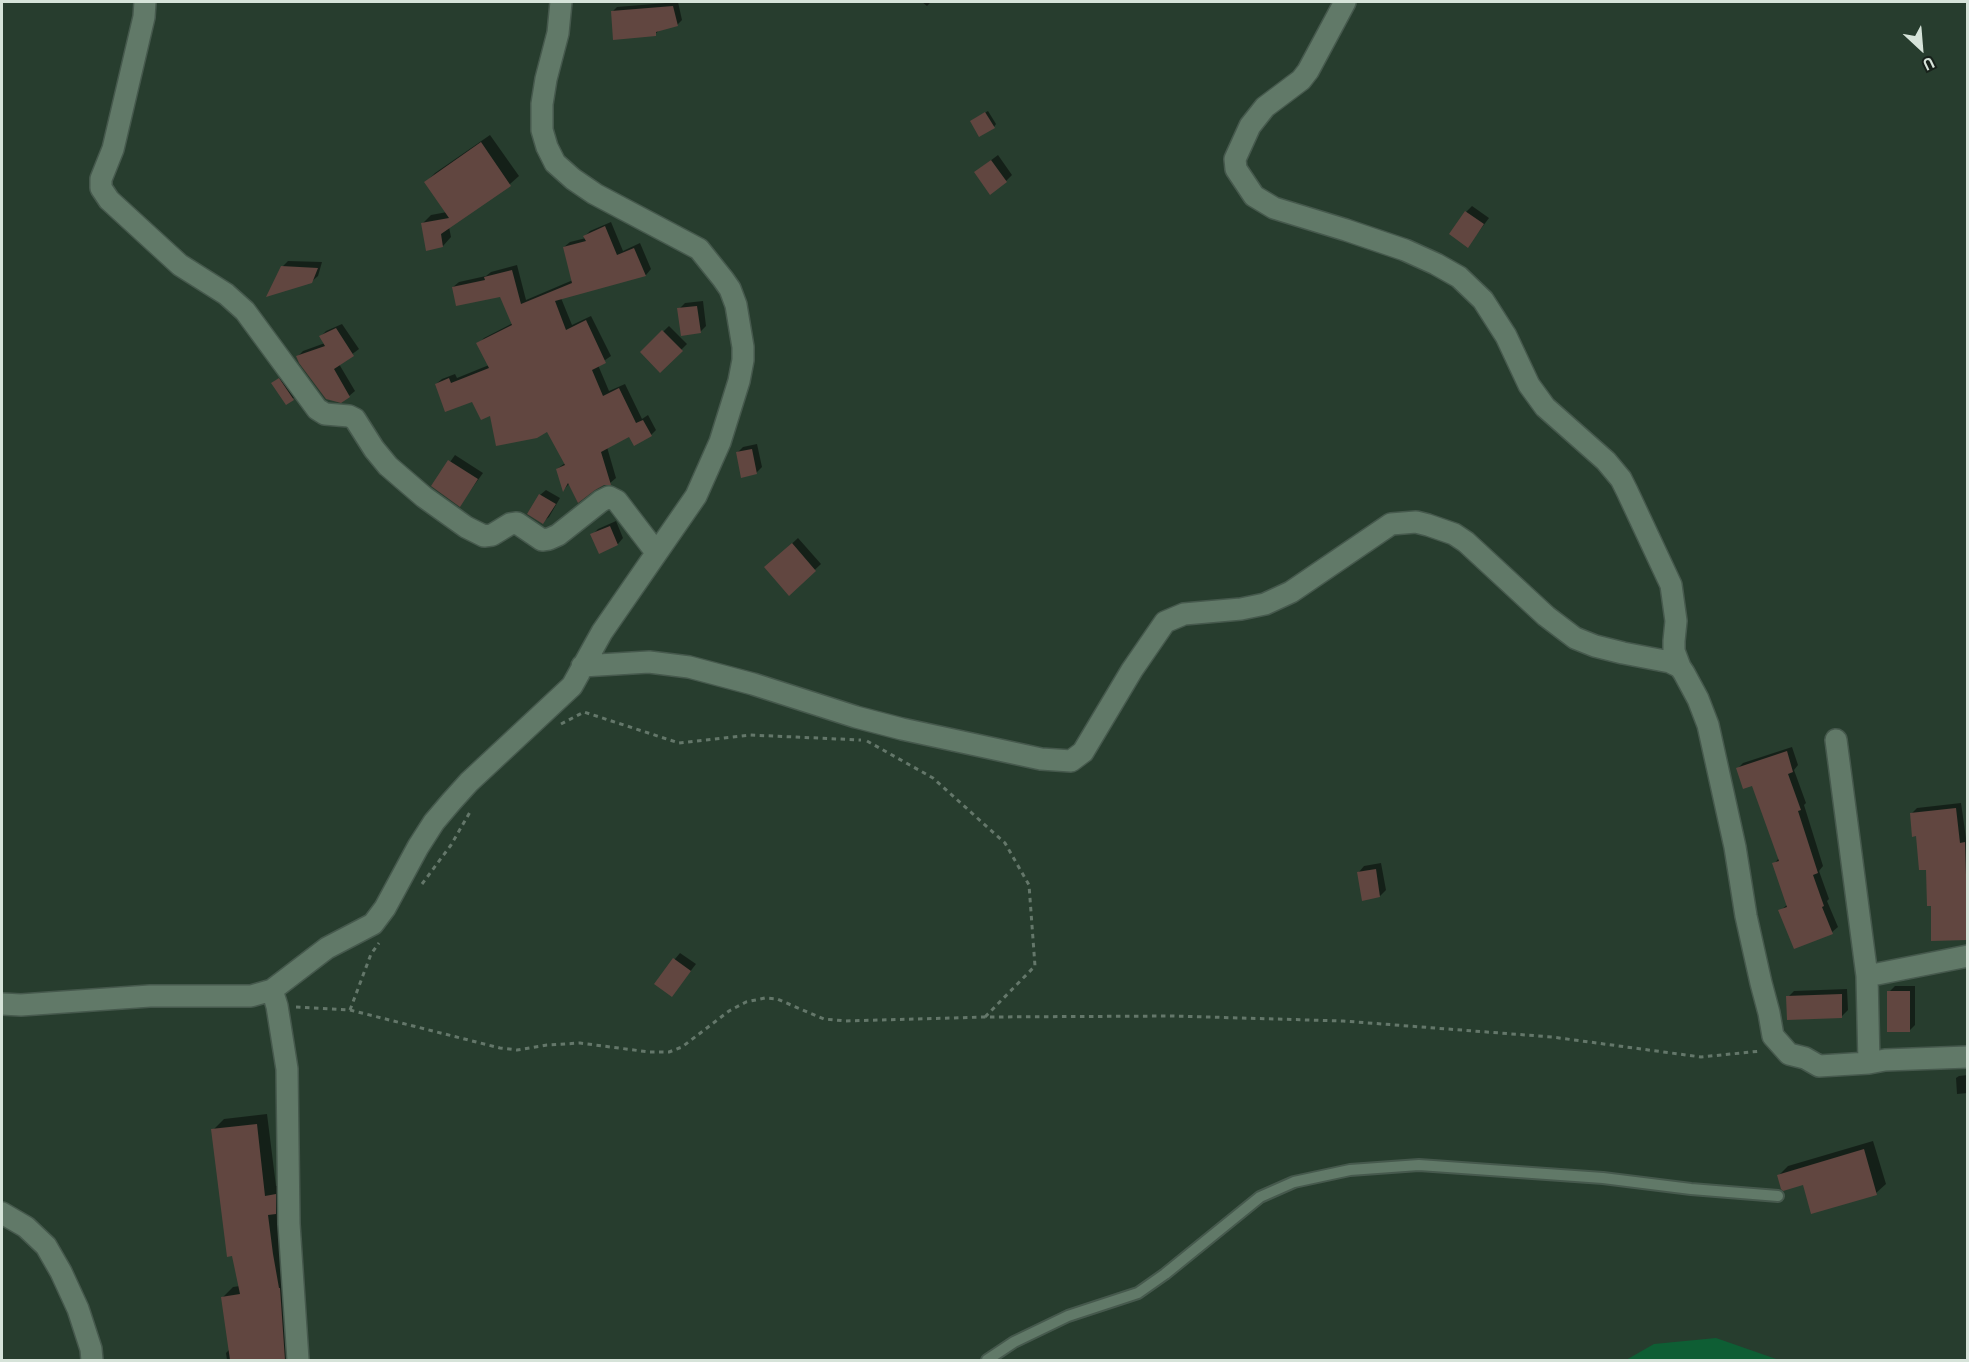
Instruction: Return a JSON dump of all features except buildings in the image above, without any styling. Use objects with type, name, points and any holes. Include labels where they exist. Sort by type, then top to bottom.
[{"type":"street","points":[[145,2],[144,17],[113,149],[101,179],[101,188],[109,200],[180,265],[226,294],[245,311],[317,409],[326,414],[349,416],[355,419],[388,466],[424,497],[466,527],[484,536],[492,535],[510,524],[517,523],[542,540],[549,539],[558,535],[609,497],[617,501],[656,552]]},
{"type":"street","points":[[2,1004],[21,1005],[150,996],[274,998],[327,948],[373,924],[380,916],[418,847],[440,815],[469,782],[572,686],[602,632],[696,496],[720,442],[731,410],[743,360],[736,305],[730,290],[699,249],[595,194],[555,163],[547,147],[543,130],[542,104],[558,33],[561,2]]},
{"type":"street","points":[[1345,2],[1301,80],[1265,107],[1250,126],[1235,159],[1236,169],[1254,196],[1265,204],[1283,212],[1386,243],[1436,264],[1459,277],[1483,300],[1506,336],[1529,385],[1545,407],[1606,461],[1621,479],[1671,585],[1676,621],[1674,651],[1680,667],[1694,689],[1708,725],[1746,916],[1770,1013],[1773,1036],[1789,1054],[1805,1058],[1819,1066],[1885,1060],[1968,1057]]},
{"type":"street","points":[[582,666],[649,662],[689,667],[744,681],[856,717],[902,729],[1041,759],[1071,761],[1083,752],[1132,670],[1165,622],[1184,614],[1241,609],[1265,604],[1291,592],[1384,528],[1392,524],[1416,522],[1443,530],[1466,542],[1545,616],[1575,638],[1595,646],[1632,656],[1670,662],[1680,667]]},
{"type":"street","points":[[1836,740],[1867,976],[1869,1063]]},
{"type":"street","points":[[1867,976],[1968,956]]},
{"type":"street","points":[[274,998],[287,1069],[289,1224],[298,1360]]},
{"type":"street","points":[[2,1213],[26,1227],[46,1246],[78,1309],[91,1349],[92,1360]]},
{"type":"lane","points":[[987,1360],[1014,1342],[1068,1316],[1138,1293],[1260,1197],[1294,1182],[1350,1170],[1419,1164],[1778,1196]]},
{"type":"path","points":[[553,729],[584,712],[679,743],[750,735],[865,740],[933,778],[1005,843],[1029,885],[1035,966],[985,1017]]},
{"type":"path","points":[[418,889],[451,845],[472,808]]},
{"type":"path","points":[[350,1010],[371,954],[385,935]]},
{"type":"path","points":[[274,998],[350,1010],[500,1048],[517,1050],[580,1043],[649,1052],[669,1052],[682,1047],[729,1011],[746,1002],[765,998],[777,999],[824,1018],[846,1021],[985,1017],[1173,1016],[1343,1021],[1552,1037],[1701,1057],[1784,1049]]},
{"type":"green space","points":[[1716,1338],[1779,1360],[1626,1360],[1654,1344]]}]
